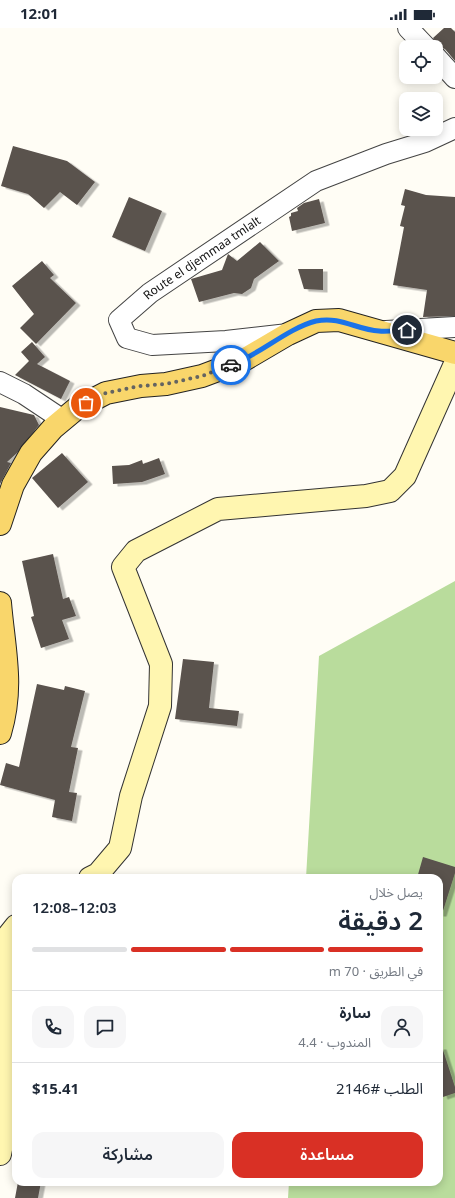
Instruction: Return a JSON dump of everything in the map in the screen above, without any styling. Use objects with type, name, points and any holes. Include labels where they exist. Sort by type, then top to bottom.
[{"type":"main road","points":[[0,524],[13,485],[31,453],[63,420],[77,408],[106,393],[140,386],[166,384],[202,376],[242,361],[288,334],[316,322],[339,320],[455,353]]},
{"type":"main road","points":[[0,603],[6,646],[8,677],[6,712],[0,733]]},
{"type":"street","points":[[408,28],[419,40]]},
{"type":"street","points":[[443,65],[455,78]]},
{"type":"street","name":"Route el djemmaa tmlalt","points":[[288,334],[226,341],[152,345],[127,338],[119,320],[150,293],[316,181],[386,154],[425,142],[455,128]]},
{"type":"street","points":[[378,331],[455,327]]},
{"type":"street","points":[[98,874],[120,848],[131,796],[160,706],[161,664],[123,567],[136,551],[218,509],[366,496],[390,490],[405,476],[455,364]]},
{"type":"street","points":[[0,382],[24,394],[63,420]]},
{"type":"street","points":[[0,1154],[11,1099],[4,961],[8,936],[12,931]]},
{"type":"green space","points":[[455,581],[455,1198],[288,1198],[289,1186],[443,1186],[443,874],[306,874],[319,656]]},
{"type":"building","points":[[444,28],[451,28],[455,32],[455,61],[443,48],[443,40],[434,40],[433,38]]},
{"type":"building","points":[[13,146],[67,161],[95,182],[77,205],[60,192],[44,208],[28,194],[1,186]]},
{"type":"building","points":[[405,189],[426,195],[455,197],[455,316],[423,317],[427,290],[393,285],[404,227],[400,226],[405,206],[401,205]]},
{"type":"building","points":[[129,197],[162,211],[145,251],[112,237]]},
{"type":"building","points":[[319,199],[325,223],[292,231],[289,217],[291,216],[291,213],[298,211],[297,208],[304,203]]},
{"type":"building","points":[[260,242],[279,261],[254,279],[251,288],[242,294],[234,293],[199,302],[191,279],[222,270],[228,254],[237,261]]},
{"type":"building","points":[[42,261],[54,275],[50,278],[76,303],[36,344],[20,328],[34,314],[12,286]]},
{"type":"building","points":[[298,269],[323,269],[323,290],[304,289]]},
{"type":"building","points":[[32,342],[45,357],[37,364],[70,381],[61,399],[15,375],[29,361],[21,352]]},
{"type":"building","points":[[0,407],[34,415],[39,425],[17,453],[7,462],[11,463],[0,484]]},
{"type":"building","points":[[62,453],[88,482],[58,508],[32,478]]},
{"type":"building","points":[[159,458],[165,474],[142,482],[113,484],[112,466],[129,465],[142,460],[143,464]]},
{"type":"building","points":[[53,554],[63,599],[69,597],[76,616],[62,620],[69,639],[41,648],[31,617],[34,616],[22,561]]},
{"type":"building","points":[[183,659],[214,662],[209,708],[239,711],[237,726],[175,719]]},
{"type":"building","points":[[37,684],[64,690],[65,686],[85,691],[71,747],[78,748],[69,792],[77,793],[72,821],[52,817],[55,800],[0,785],[6,763],[19,767]]},
{"type":"building","points":[[423,857],[455,867],[455,873],[443,911],[443,874],[418,874]]},
{"type":"building","points":[[443,1050],[455,1087],[455,1093],[443,1097]]},
{"type":"building","points":[[17,1186],[40,1186],[38,1198],[15,1198]]},
{"type":"way so far","points":[[86,403],[106,393],[140,386],[166,384],[202,376],[231,365]]},
{"type":"route","points":[[231,365],[242,361],[288,334],[316,322],[339,320],[378,331],[407,330]]}]
